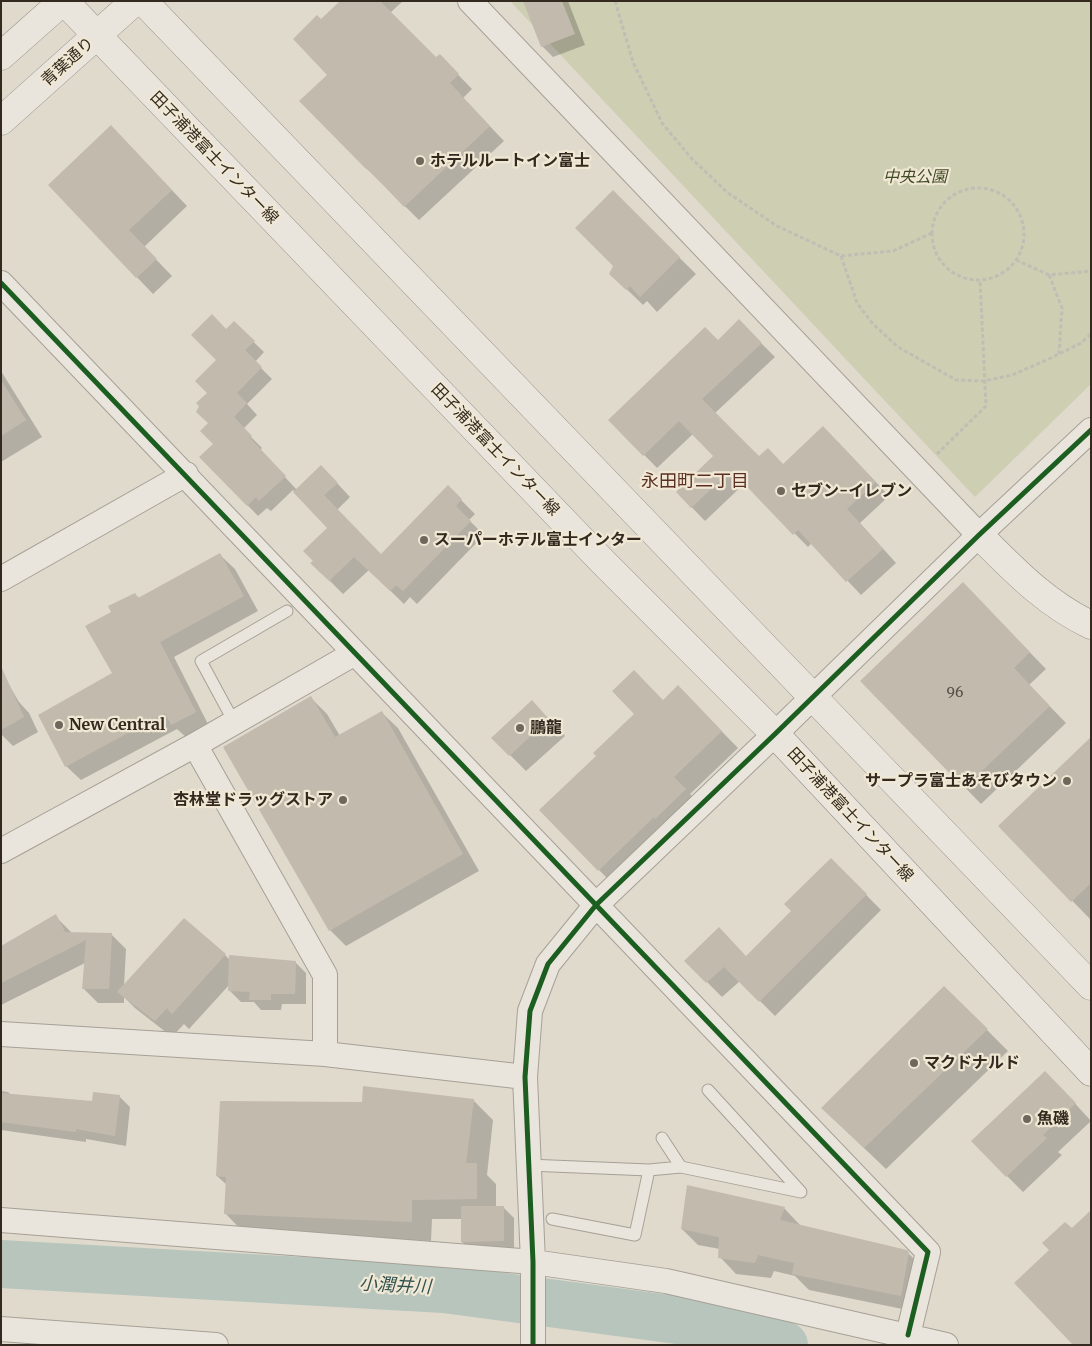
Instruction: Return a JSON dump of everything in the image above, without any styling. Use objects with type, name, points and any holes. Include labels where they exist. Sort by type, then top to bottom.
[{"type":"main road","name":"田子浦港富士インター線","points":[[63,1],[602,561],[775,734],[1091,1072]]},
{"type":"main road","points":[[1,56],[63,1]]},
{"type":"main road","name":"青葉通り","points":[[1,121],[135,1]]},
{"type":"main road","points":[[143,1],[1091,986]]},
{"type":"main road","points":[[979,535],[1034,589],[1079,620],[1091,625]]},
{"type":"street","points":[[470,1],[979,535]]},
{"type":"street","points":[[1,283],[186,474],[928,1252],[908,1335]]},
{"type":"street","points":[[533,1345],[533,1262],[525,1078],[530,1011],[548,964],[596,904],[775,734],[979,535],[1091,430]]},
{"type":"street","points":[[1,578],[186,474]]},
{"type":"street","points":[[1,851],[195,745],[355,653]]},
{"type":"street","points":[[195,745],[325,975],[325,1054]]},
{"type":"street","points":[[1,1034],[325,1054],[525,1078]]},
{"type":"street","points":[[1,1220],[533,1262],[666,1281],[946,1345]]},
{"type":"street","points":[[1,1329],[216,1345]]},
{"type":"lane","points":[[234,722],[201,661],[287,610]]},
{"type":"lane","points":[[528,1165],[649,1170],[681,1167],[801,1192],[708,1090]]},
{"type":"lane","points":[[662,1138],[681,1167]]},
{"type":"lane","points":[[552,1219],[635,1234],[649,1170]]},
{"type":"path","points":[[615,1],[633,62],[662,123],[692,159],[728,193],[777,226],[841,256],[893,251],[932,233]]},
{"type":"path","points":[[969,188],[992,190],[1012,202],[1020,215],[1024,230],[1023,246],[1016,260],[1006,270],[994,277],[980,280],[958,275],[941,262],[934,248],[932,233],[934,218],[942,204],[954,194],[969,188]]},
{"type":"path","points":[[841,256],[857,303],[874,324],[898,348],[956,380],[984,381],[1012,375],[1081,343],[1091,334]]},
{"type":"path","points":[[1016,260],[1049,276],[1091,271]]},
{"type":"path","points":[[1049,276],[1062,308],[1059,354]]},
{"type":"path","points":[[919,472],[986,406],[980,280]]},
{"type":"green space","name":"中央公園","points":[[510,1],[1091,1],[1091,384],[975,497]]},
{"type":"building","points":[[340,1],[380,1],[436,57],[440,54],[459,74],[450,83],[490,126],[404,207],[299,101],[327,75],[293,39],[317,15],[321,19]]},
{"type":"building","points":[[523,1],[562,1],[575,34],[541,47]]},
{"type":"building","points":[[111,125],[172,190],[129,230],[157,259],[136,278],[48,185]]},
{"type":"building","points":[[613,190],[680,257],[640,297],[630,286],[626,290],[609,274],[613,266],[575,228]]},
{"type":"building","points":[[212,314],[226,329],[234,321],[255,341],[245,350],[262,367],[237,393],[247,403],[234,417],[252,436],[250,438],[286,476],[259,501],[256,497],[247,506],[199,457],[213,444],[200,431],[208,423],[196,412],[199,406],[196,403],[207,393],[195,381],[216,360],[191,335]]},
{"type":"building","points":[[739,319],[762,343],[702,399],[759,456],[768,448],[783,464],[823,426],[876,482],[847,509],[883,549],[846,582],[798,530],[793,535],[731,470],[691,508],[676,492],[713,456],[679,421],[643,456],[608,420],[705,327],[718,340]]},
{"type":"building","points":[[1,380],[26,420],[1,436]]},
{"type":"building","points":[[321,465],[338,483],[324,495],[381,554],[448,485],[462,499],[456,506],[471,521],[403,591],[396,585],[390,591],[354,557],[329,581],[310,563],[313,561],[303,551],[327,528],[293,492]]},
{"type":"building","points":[[220,553],[244,596],[160,642],[196,712],[171,725],[165,713],[65,767],[38,715],[112,673],[85,626],[111,612],[108,606],[135,593],[138,598]]},
{"type":"building","points":[[963,582],[1030,652],[1014,668],[1050,706],[964,788],[860,681]]},
{"type":"building","points":[[1,666],[24,717],[1,730]]},
{"type":"building","points":[[634,670],[663,700],[678,685],[722,731],[674,777],[686,789],[598,871],[539,810],[596,756],[593,753],[634,714],[612,691]]},
{"type":"building","name":"杏林堂ドラッグストア","points":[[311,696],[335,737],[382,711],[463,854],[329,931],[223,747]]},
{"type":"building","name":"鵬龍","points":[[532,700],[549,719],[509,756],[491,738]]},
{"type":"building","name":"サープラ富士あそびタウン","points":[[1091,737],[1091,883],[1071,902],[998,826]]},
{"type":"building","points":[[831,858],[867,894],[759,1002],[724,967],[706,983],[684,961],[719,927],[746,956],[791,911],[784,904]]},
{"type":"building","points":[[56,914],[65,932],[112,933],[109,989],[82,989],[86,940],[1,983],[1,946]]},
{"type":"building","points":[[184,918],[226,954],[172,1014],[167,1008],[155,1021],[117,992]]},
{"type":"building","points":[[229,955],[296,961],[295,994],[271,994],[271,1000],[249,1000],[250,992],[228,991]]},
{"type":"building","points":[[944,986],[988,1029],[864,1148],[821,1108]]},
{"type":"building","name":"魚磯","points":[[1045,1071],[1076,1103],[1043,1135],[1047,1138],[1006,1177],[971,1141]]},
{"type":"building","points":[[363,1086],[474,1099],[466,1163],[477,1163],[477,1199],[412,1200],[412,1222],[224,1214],[226,1177],[216,1176],[220,1101],[362,1102]]},
{"type":"building","points":[[93,1092],[120,1095],[115,1136],[76,1129],[76,1132],[1,1122],[1,1093],[92,1101]]},
{"type":"building","points":[[687,1185],[785,1207],[780,1220],[907,1250],[909,1252],[901,1296],[792,1274],[794,1263],[758,1255],[755,1263],[718,1258],[719,1237],[681,1229]]},
{"type":"building","points":[[461,1206],[504,1206],[504,1241],[461,1242]]},
{"type":"building","points":[[1091,1210],[1091,1345],[1073,1345],[1014,1283],[1049,1250],[1042,1243],[1065,1222],[1072,1228]]},
{"type":"waterway","name":"小潤井川","points":[[1,1264],[444,1289],[700,1323],[784,1345]]},
{"type":"cycle path","points":[[1,283],[928,1252],[908,1335]]},
{"type":"cycle path","points":[[533,1345],[533,1262],[525,1077],[530,1011],[548,964],[596,905],[979,535],[1091,430]]},
{"type":"place","name":"ホテルルートイン富士","points":[[420,161]]},
{"type":"place","name":"セブン-イレブン","points":[[781,491]]},
{"type":"place","name":"スーパーホテル富士インター","points":[[424,540]]},
{"type":"place","name":"New Central","points":[[59,725]]},
{"type":"place","name":"鵬龍","points":[[520,728]]},
{"type":"place","name":"サープラ富士あそびタウン","points":[[1067,781]]},
{"type":"place","name":"杏林堂ドラッグストア","points":[[343,800]]},
{"type":"place","name":"マクドナルド","points":[[914,1063]]},
{"type":"place","name":"魚磯","points":[[1027,1119]]},
{"type":"district","name":"永田町二丁目","points":[[695,482]]}]
